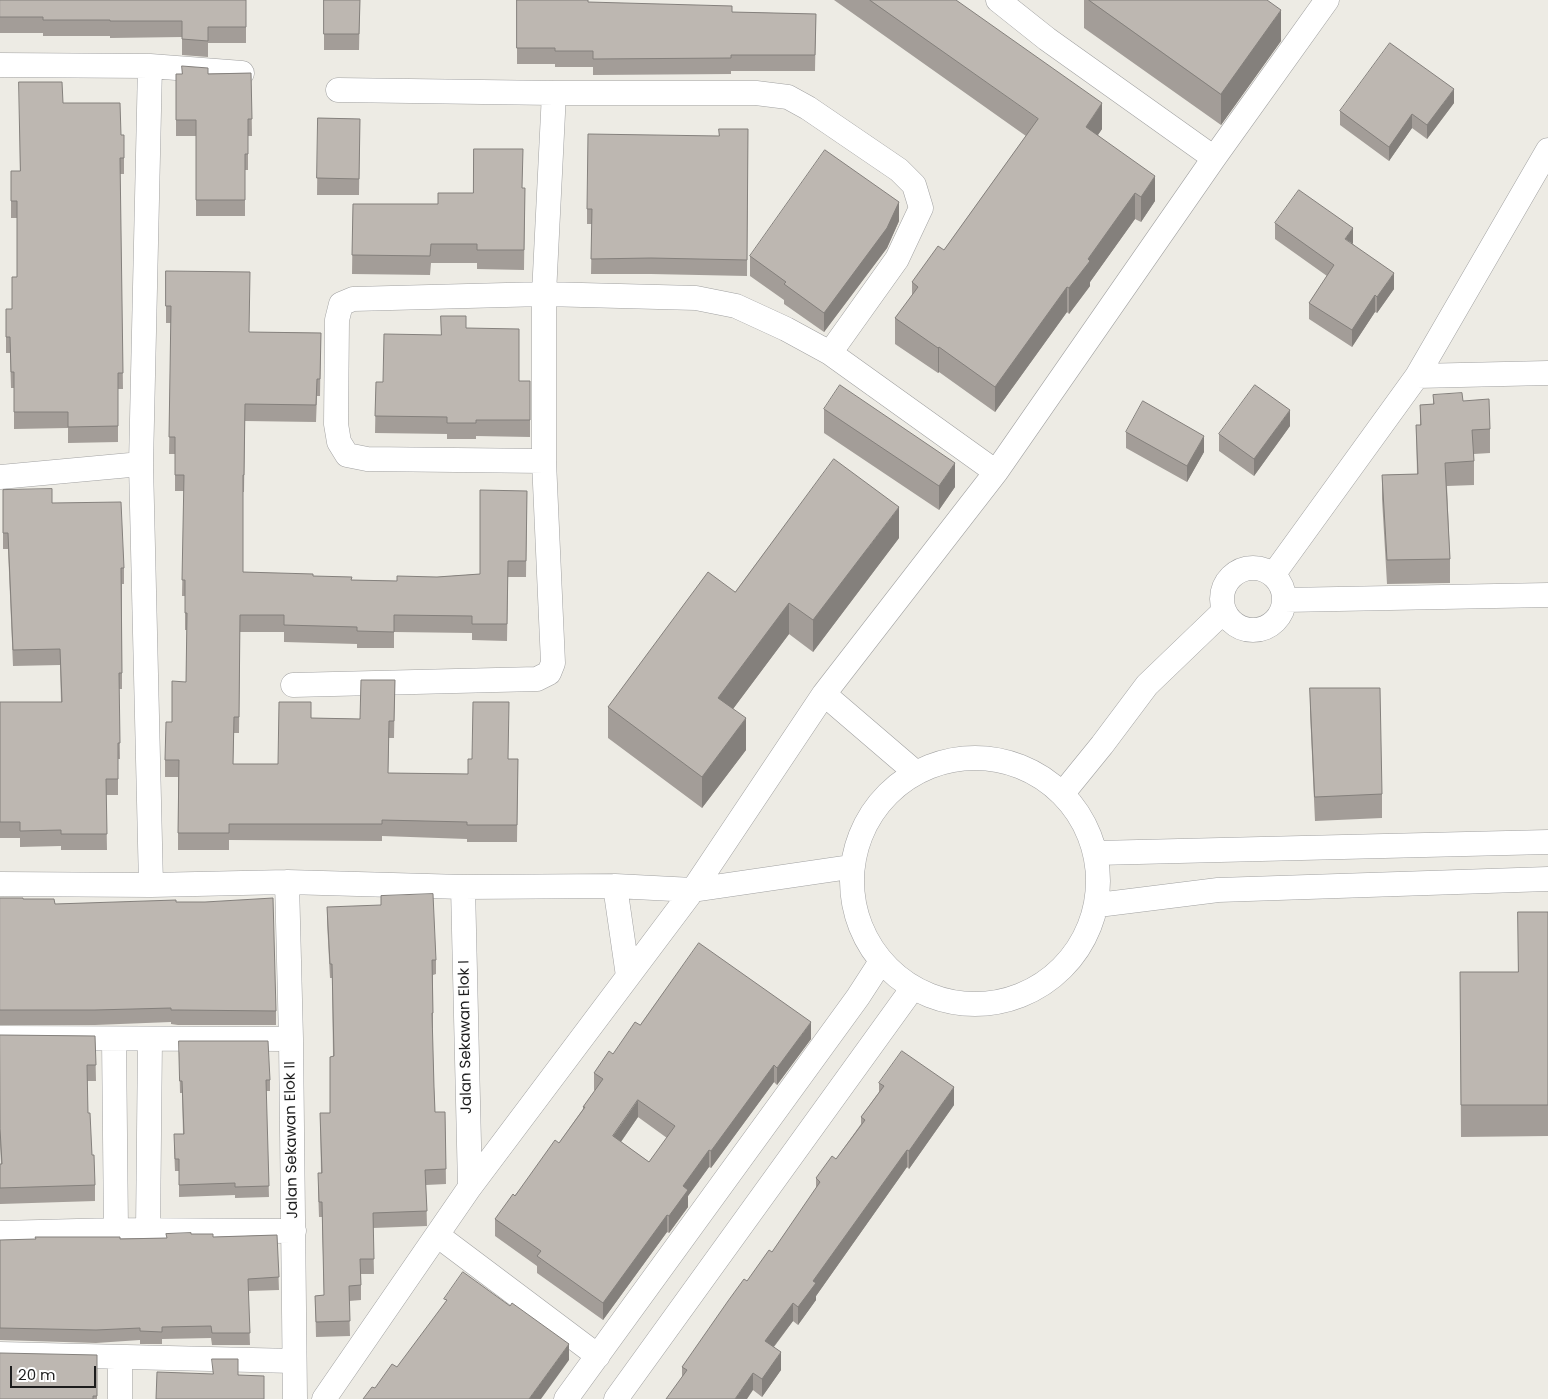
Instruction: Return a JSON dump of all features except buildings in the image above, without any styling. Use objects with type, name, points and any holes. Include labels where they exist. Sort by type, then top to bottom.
[{"type":"street","points":[[998,0],[1055,44],[1214,158]]},
{"type":"street","points":[[324,1399],[470,1187],[693,890],[824,694],[996,472],[1214,158],[1327,0]]},
{"type":"street","points":[[0,65],[150,66],[242,73]]},
{"type":"street","points":[[150,66],[141,464],[151,885]]},
{"type":"street","points":[[338,90],[756,93],[788,97],[808,108],[898,170],[914,185],[921,208],[898,260],[830,353]]},
{"type":"street","points":[[293,685],[537,679],[549,673],[552,663],[544,461],[544,294],[554,93]]},
{"type":"street","points":[[1273,575],[1417,376],[1547,154]]},
{"type":"street","points":[[544,461],[367,459],[346,455],[339,442],[336,424],[337,320],[341,304],[353,298],[544,294],[696,298],[736,306],[786,329],[830,353],[996,472]]},
{"type":"street","points":[[1417,376],[1548,373]]},
{"type":"street","points":[[0,477],[141,464]]},
{"type":"street","points":[[1246,568],[1261,568],[1273,575],[1282,586],[1285,600],[1281,614],[1272,625],[1259,630],[1245,630],[1232,624],[1223,612],[1220,599],[1224,585],[1233,574],[1246,568]]},
{"type":"street","points":[[1285,600],[1548,595]]},
{"type":"street","points":[[1063,793],[1147,685],[1223,612]]},
{"type":"street","points":[[824,694],[915,772]]},
{"type":"street","points":[[966,757],[1019,764],[1063,793],[1084,820],[1097,853],[1100,879],[1098,905],[1080,948],[1047,983],[1004,1002],[957,1004],[912,989],[880,963],[861,934],[851,901],[850,867],[871,812],[915,772],[966,757]]},
{"type":"street","points":[[1097,853],[1548,842]]},
{"type":"street","points":[[0,884],[151,885],[287,882],[463,887],[615,886],[693,890],[850,867]]},
{"type":"street","points":[[1098,905],[1218,890],[1548,879]]},
{"type":"street","name":"Jalan Sekawan Elok II","points":[[287,882],[294,1231],[295,1399]]},
{"type":"street","points":[[615,886],[628,976]]},
{"type":"street","name":"Jalan Sekawan Elok I","points":[[463,887],[470,1187]]},
{"type":"street","points":[[566,1399],[846,1013],[880,963]]},
{"type":"street","points":[[616,1399],[912,989]]},
{"type":"street","points":[[0,1038],[291,1039]]},
{"type":"street","points":[[114,1039],[116,1230]]},
{"type":"street","points":[[148,1230],[150,1039]]},
{"type":"street","points":[[0,1233],[116,1230],[294,1231]]},
{"type":"street","points":[[436,1235],[598,1356]]},
{"type":"street","points":[[0,1354],[294,1361]]},
{"type":"street","points":[[120,1357],[120,1399]]}]
